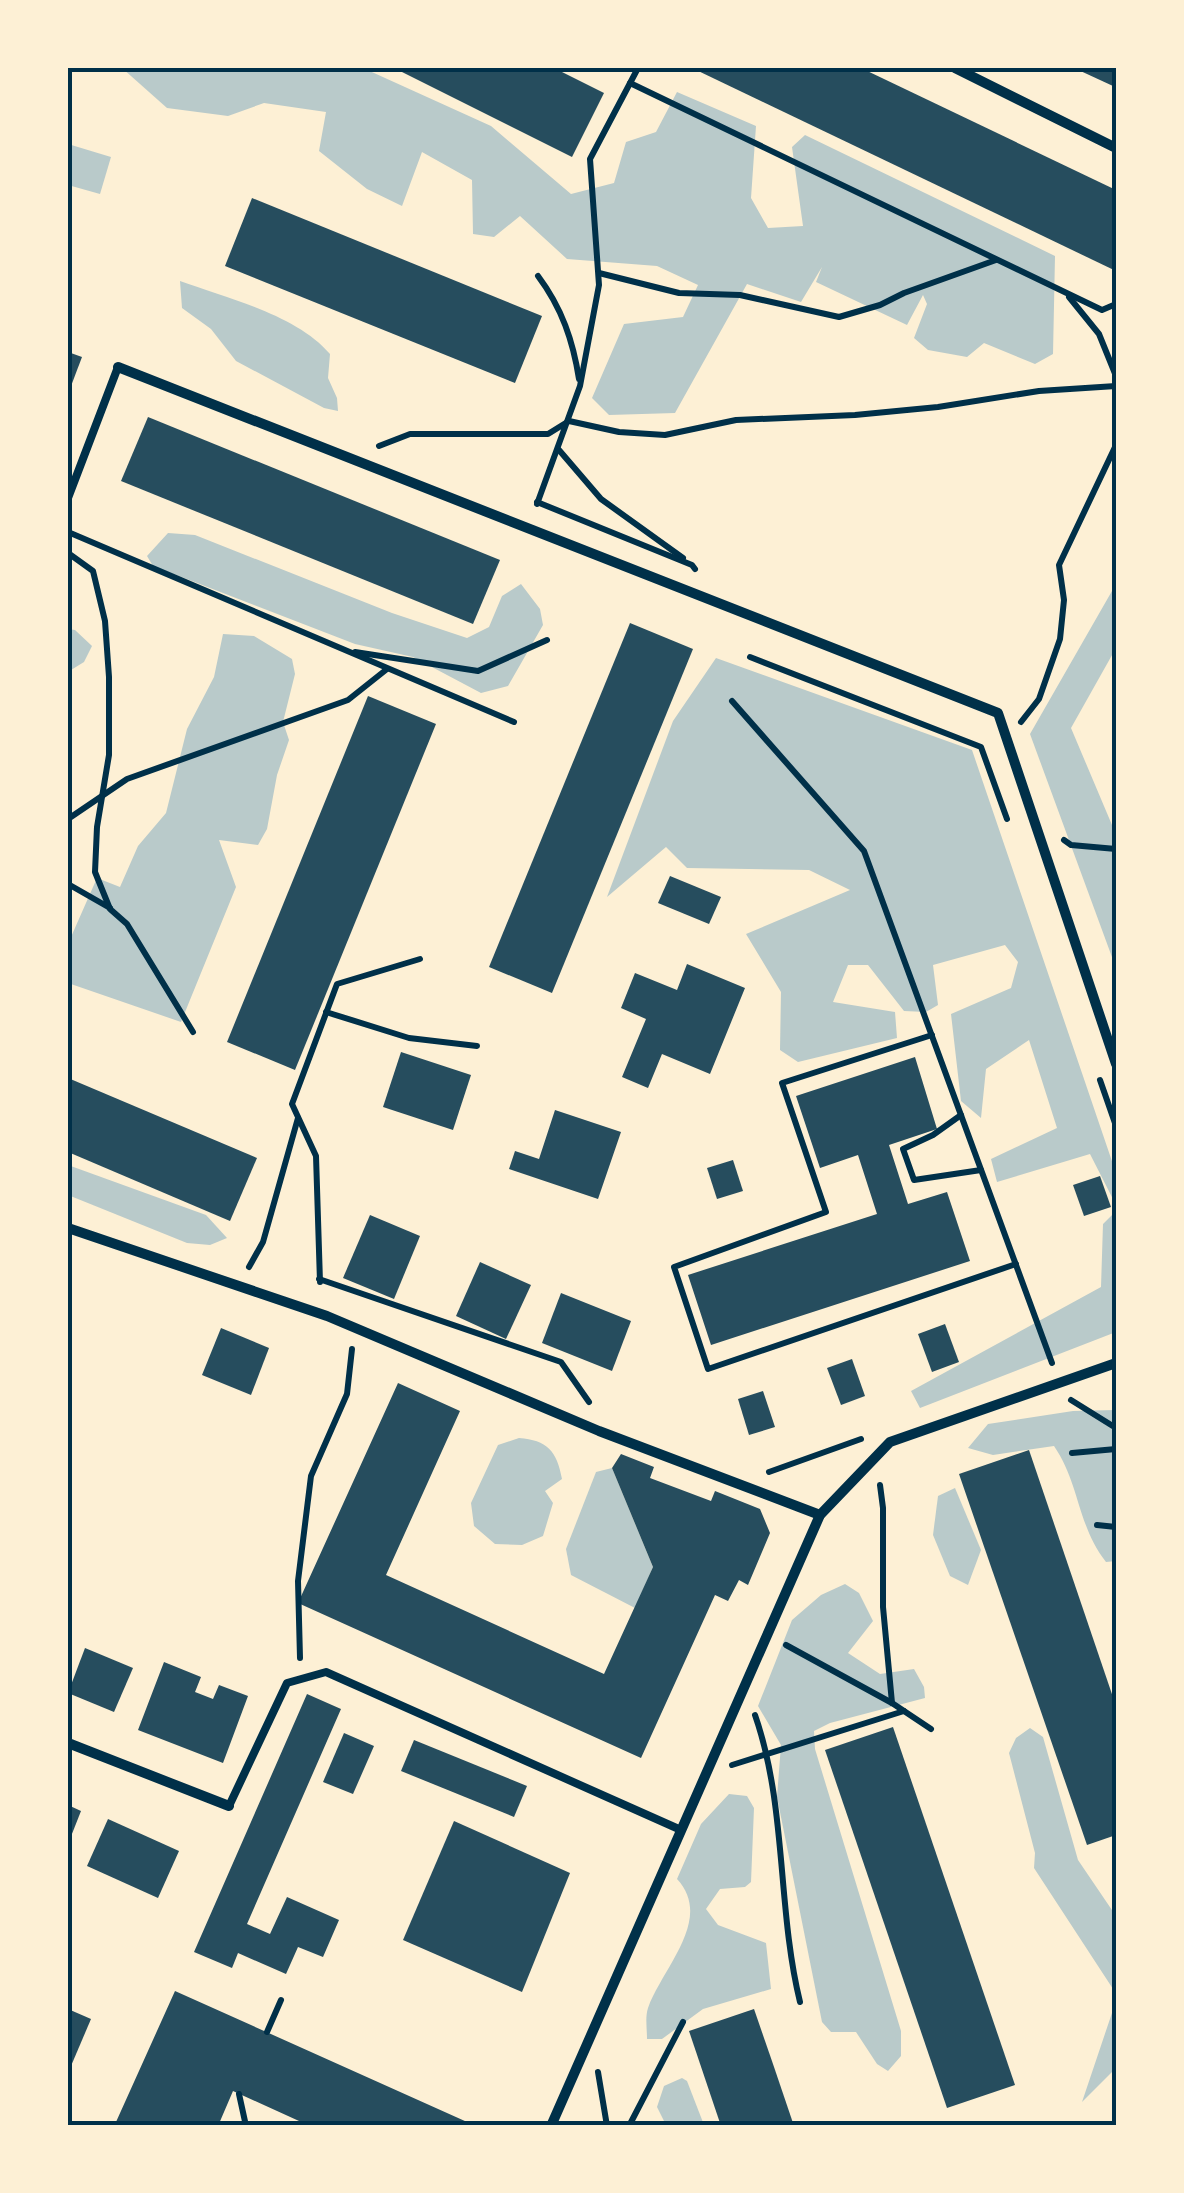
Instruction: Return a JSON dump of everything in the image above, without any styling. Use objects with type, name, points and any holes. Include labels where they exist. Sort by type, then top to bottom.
[{"type":"street","points":[[955,68],[977,72],[1116,148]]},
{"type":"street","points":[[118,367],[998,713],[1116,1064]]},
{"type":"street","points":[[68,1228],[354,1328],[599,1431],[820,1515]]},
{"type":"street","points":[[551,2126],[820,1515],[890,1442],[1116,1363]]},
{"type":"street","points":[[68,1742],[230,1806]]},
{"type":"lane","points":[[68,496],[118,367]]},
{"type":"lane","points":[[230,1806],[288,1683],[326,1672],[681,1830]]},
{"type":"path","points":[[527,528],[580,386],[598,273],[590,159],[638,68]]},
{"type":"path","points":[[630,83],[1102,310],[1116,304]]},
{"type":"path","points":[[598,273],[679,292],[740,295],[840,317],[997,260]]},
{"type":"path","points":[[538,276],[572,338],[580,386]]},
{"type":"path","points":[[1066,293],[1099,334],[1116,376]]},
{"type":"path","points":[[348,457],[410,434],[548,434],[569,421],[619,432],[665,436],[736,420],[855,415],[1039,391],[1116,386]]},
{"type":"path","points":[[1008,739],[1039,699],[1060,639],[1064,600],[1059,565],[1116,445]]},
{"type":"path","points":[[559,450],[601,498],[692,565]]},
{"type":"path","points":[[68,532],[514,722]]},
{"type":"path","points":[[68,553],[94,571],[105,621],[109,755],[97,827],[95,872],[110,908]]},
{"type":"path","points":[[344,651],[478,672],[547,640]]},
{"type":"path","points":[[750,657],[981,747],[1013,837]]},
{"type":"path","points":[[68,819],[127,779],[348,700],[387,668]]},
{"type":"path","points":[[732,701],[864,850],[1052,1363]]},
{"type":"path","points":[[68,884],[110,908],[127,924],[192,1032]]},
{"type":"path","points":[[420,959],[337,984],[292,1104],[316,1156],[320,1279],[560,1362],[598,1414]]},
{"type":"path","points":[[326,1012],[409,1038],[477,1046]]},
{"type":"path","points":[[932,1035],[782,1082],[826,1212],[674,1267],[708,1369],[1016,1264]]},
{"type":"path","points":[[1097,1072],[1116,1126]]},
{"type":"path","points":[[961,1115],[933,1135],[903,1148],[914,1180],[982,1170]]},
{"type":"path","points":[[239,1286],[263,1242],[298,1118]]},
{"type":"path","points":[[302,1679],[298,1581],[310,1476],[347,1394],[354,1328]]},
{"type":"path","points":[[1042,1375],[1060,1368]]},
{"type":"path","points":[[1049,1386],[1116,1428]]},
{"type":"path","points":[[762,1474],[874,1434]]},
{"type":"path","points":[[1072,1453],[1116,1449]]},
{"type":"path","points":[[875,1457],[884,1508],[884,1607],[892,1703]]},
{"type":"path","points":[[1097,1525],[1116,1527]]},
{"type":"path","points":[[768,1634],[932,1729]]},
{"type":"path","points":[[744,1686],[768,1755],[788,1954],[800,2002]]},
{"type":"path","points":[[707,1772],[904,1711]]},
{"type":"path","points":[[267,2032],[281,2000]]},
{"type":"path","points":[[630,2126],[683,2022]]},
{"type":"path","points":[[239,2094],[246,2126]]},
{"type":"shaded area","points":[[122,68],[363,68],[491,126],[571,194],[614,183],[626,142],[656,132],[677,92],[756,126],[751,198],[768,228],[803,226],[792,147],[805,135],[1055,256],[1053,354],[1035,364],[984,343],[967,357],[928,350],[914,338],[927,304],[923,295],[907,325],[816,282],[822,267],[801,302],[747,284],[675,413],[609,415],[592,398],[624,324],[683,317],[698,285],[657,266],[567,259],[520,216],[494,237],[473,234],[472,180],[422,152],[402,206],[367,189],[319,151],[326,112],[264,103],[228,116],[167,108]]},
{"type":"shaded area","points":[[68,144],[111,157],[100,194],[68,185]]},
{"type":"shaded area","points":[[180,281],[260,309],[316,340],[330,354],[328,378],[338,411],[324,408],[236,361],[211,329],[182,308]]},
{"type":"shaded area","points":[[168,533],[195,535],[392,613],[467,638],[489,627],[502,596],[521,584],[540,609],[543,625],[508,686],[481,693],[413,657],[355,644],[153,566],[147,556]]},
{"type":"shaded area","points":[[1116,584],[1116,648],[1071,728],[1116,828],[1116,968],[1030,734]]},
{"type":"shaded area","points":[[68,629],[75,630],[92,646],[84,662],[71,670],[68,670]]},
{"type":"shaded area","points":[[223,634],[254,636],[292,659],[295,674],[283,722],[289,740],[277,775],[267,829],[258,845],[219,840],[236,887],[181,1022],[68,983],[68,937],[97,878],[120,887],[138,846],[166,813],[187,729],[214,677]]},
{"type":"shaded area","points":[[716,658],[972,750],[1116,1173],[1116,1205],[1090,1154],[997,1182],[991,1159],[1057,1128],[1029,1040],[986,1069],[981,1118],[961,1101],[951,1014],[1011,988],[1018,962],[1005,945],[933,965],[938,1005],[926,1012],[904,1011],[868,965],[848,965],[833,1002],[895,1012],[897,1038],[798,1062],[780,1050],[781,992],[746,934],[850,890],[809,870],[687,868],[666,847],[607,897],[673,721]]},
{"type":"shaded area","points":[[68,1165],[206,1215],[227,1238],[210,1245],[187,1243],[68,1195]]},
{"type":"shaded area","points":[[1116,1211],[1116,1332],[920,1408],[911,1391],[1101,1287],[1103,1224]]},
{"type":"shaded area","points":[[1115,1410],[1116,1561],[1106,1562],[1089,1534],[1069,1475],[1054,1446],[993,1455],[968,1448],[988,1424],[1073,1411]]},
{"type":"shaded area","points":[[519,1438],[544,1444],[557,1461],[562,1479],[545,1491],[553,1503],[543,1536],[522,1545],[495,1544],[474,1526],[471,1503],[498,1445]]},
{"type":"shaded area","points":[[612,1468],[653,1567],[635,1608],[571,1575],[566,1549],[596,1472]]},
{"type":"shaded area","points":[[955,1488],[981,1550],[968,1585],[950,1576],[933,1535],[938,1496]]},
{"type":"shaded area","points":[[845,1584],[859,1593],[873,1621],[848,1653],[880,1674],[914,1669],[925,1698],[830,1723],[814,1731],[815,1749],[901,2031],[901,2056],[888,2071],[877,2064],[856,2032],[831,2032],[822,2022],[777,1797],[781,1745],[758,1706],[792,1620],[821,1595]]},
{"type":"shaded area","points":[[1030,1728],[1043,1737],[1078,1860],[1116,1916],[1116,2068],[1082,2102],[1114,2007],[1115,1992],[1034,1868],[1035,1853],[1009,1753],[1016,1738]]},
{"type":"shaded area","points":[[729,1794],[747,1796],[754,1808],[751,1882],[745,1887],[720,1889],[706,1909],[718,1925],[766,1943],[771,1989],[703,2009],[662,2039],[647,2039],[648,2008],[688,1927],[687,1894],[677,1879],[701,1824]]},
{"type":"shaded area","points":[[682,2078],[687,2081],[704,2125],[666,2125],[657,2107],[664,2086]]},
{"type":"building","points":[[394,68],[554,68],[604,93],[572,157]]},
{"type":"building","points":[[692,68],[861,68],[1116,190],[1116,271]]},
{"type":"building","points":[[1074,68],[1116,68],[1116,78],[1113,86]]},
{"type":"building","points":[[252,198],[542,316],[515,383],[225,266]]},
{"type":"building","points":[[68,352],[82,357],[68,394]]},
{"type":"building","points":[[148,417],[500,560],[473,624],[121,481]]},
{"type":"building","points":[[630,623],[693,649],[552,993],[489,967]]},
{"type":"building","points":[[368,696],[436,724],[295,1070],[227,1042]]},
{"type":"building","points":[[670,876],[721,897],[709,924],[658,903]]},
{"type":"building","points":[[687,964],[745,988],[710,1074],[662,1054],[648,1088],[622,1077],[646,1019],[621,1008],[635,973],[677,990]]},
{"type":"building","points":[[401,1052],[471,1075],[453,1130],[383,1107]]},
{"type":"building","points":[[915,1057],[937,1129],[889,1145],[908,1204],[947,1192],[970,1261],[711,1345],[688,1275],[877,1214],[858,1155],[820,1168],[796,1096]]},
{"type":"building","points":[[68,1078],[257,1158],[230,1221],[68,1152]]},
{"type":"building","points":[[555,1110],[621,1132],[598,1199],[509,1169],[515,1151],[539,1159]]},
{"type":"building","points":[[733,1160],[743,1191],[717,1199],[707,1168]]},
{"type":"building","points":[[1100,1176],[1111,1207],[1084,1216],[1073,1185]]},
{"type":"building","points":[[370,1215],[420,1236],[394,1299],[343,1278]]},
{"type":"building","points":[[480,1262],[531,1285],[506,1339],[456,1316]]},
{"type":"building","points":[[561,1293],[631,1321],[612,1371],[542,1343]]},
{"type":"building","points":[[945,1324],[959,1362],[932,1372],[918,1334]]},
{"type":"building","points":[[221,1328],[269,1348],[251,1395],[202,1375]]},
{"type":"building","points":[[852,1359],[865,1396],[841,1405],[827,1368]]},
{"type":"building","points":[[398,1383],[460,1411],[386,1575],[604,1674],[653,1567],[612,1468],[621,1454],[654,1467],[650,1478],[711,1501],[715,1491],[760,1509],[770,1533],[748,1585],[739,1580],[728,1601],[715,1595],[641,1758],[298,1603]]},
{"type":"building","points":[[763,1391],[775,1427],[749,1435],[738,1399]]},
{"type":"building","points":[[1029,1450],[1116,1706],[1116,1835],[1087,1845],[959,1474]]},
{"type":"building","points":[[85,1648],[133,1668],[114,1712],[68,1693]]},
{"type":"building","points":[[164,1662],[201,1677],[195,1692],[213,1699],[219,1685],[248,1696],[223,1763],[138,1730]]},
{"type":"building","points":[[307,1694],[341,1709],[247,1924],[270,1934],[287,1897],[339,1920],[323,1957],[298,1947],[286,1974],[238,1953],[232,1968],[194,1952]]},
{"type":"building","points":[[893,1727],[1015,2085],[947,2108],[825,1750]]},
{"type":"building","points":[[344,1733],[374,1746],[353,1794],[323,1782]]},
{"type":"building","points":[[414,1740],[527,1786],[514,1817],[401,1771]]},
{"type":"building","points":[[68,1805],[81,1811],[68,1844]]},
{"type":"building","points":[[108,1819],[179,1851],[158,1898],[87,1866]]},
{"type":"building","points":[[454,1821],[570,1873],[522,1992],[403,1940]]},
{"type":"building","points":[[175,1991],[476,2126],[310,2126],[233,2091],[218,2126],[123,2126],[116,2122]]},
{"type":"building","points":[[68,2009],[91,2019],[68,2073]]},
{"type":"building","points":[[754,2009],[794,2126],[721,2126],[689,2031]]}]
